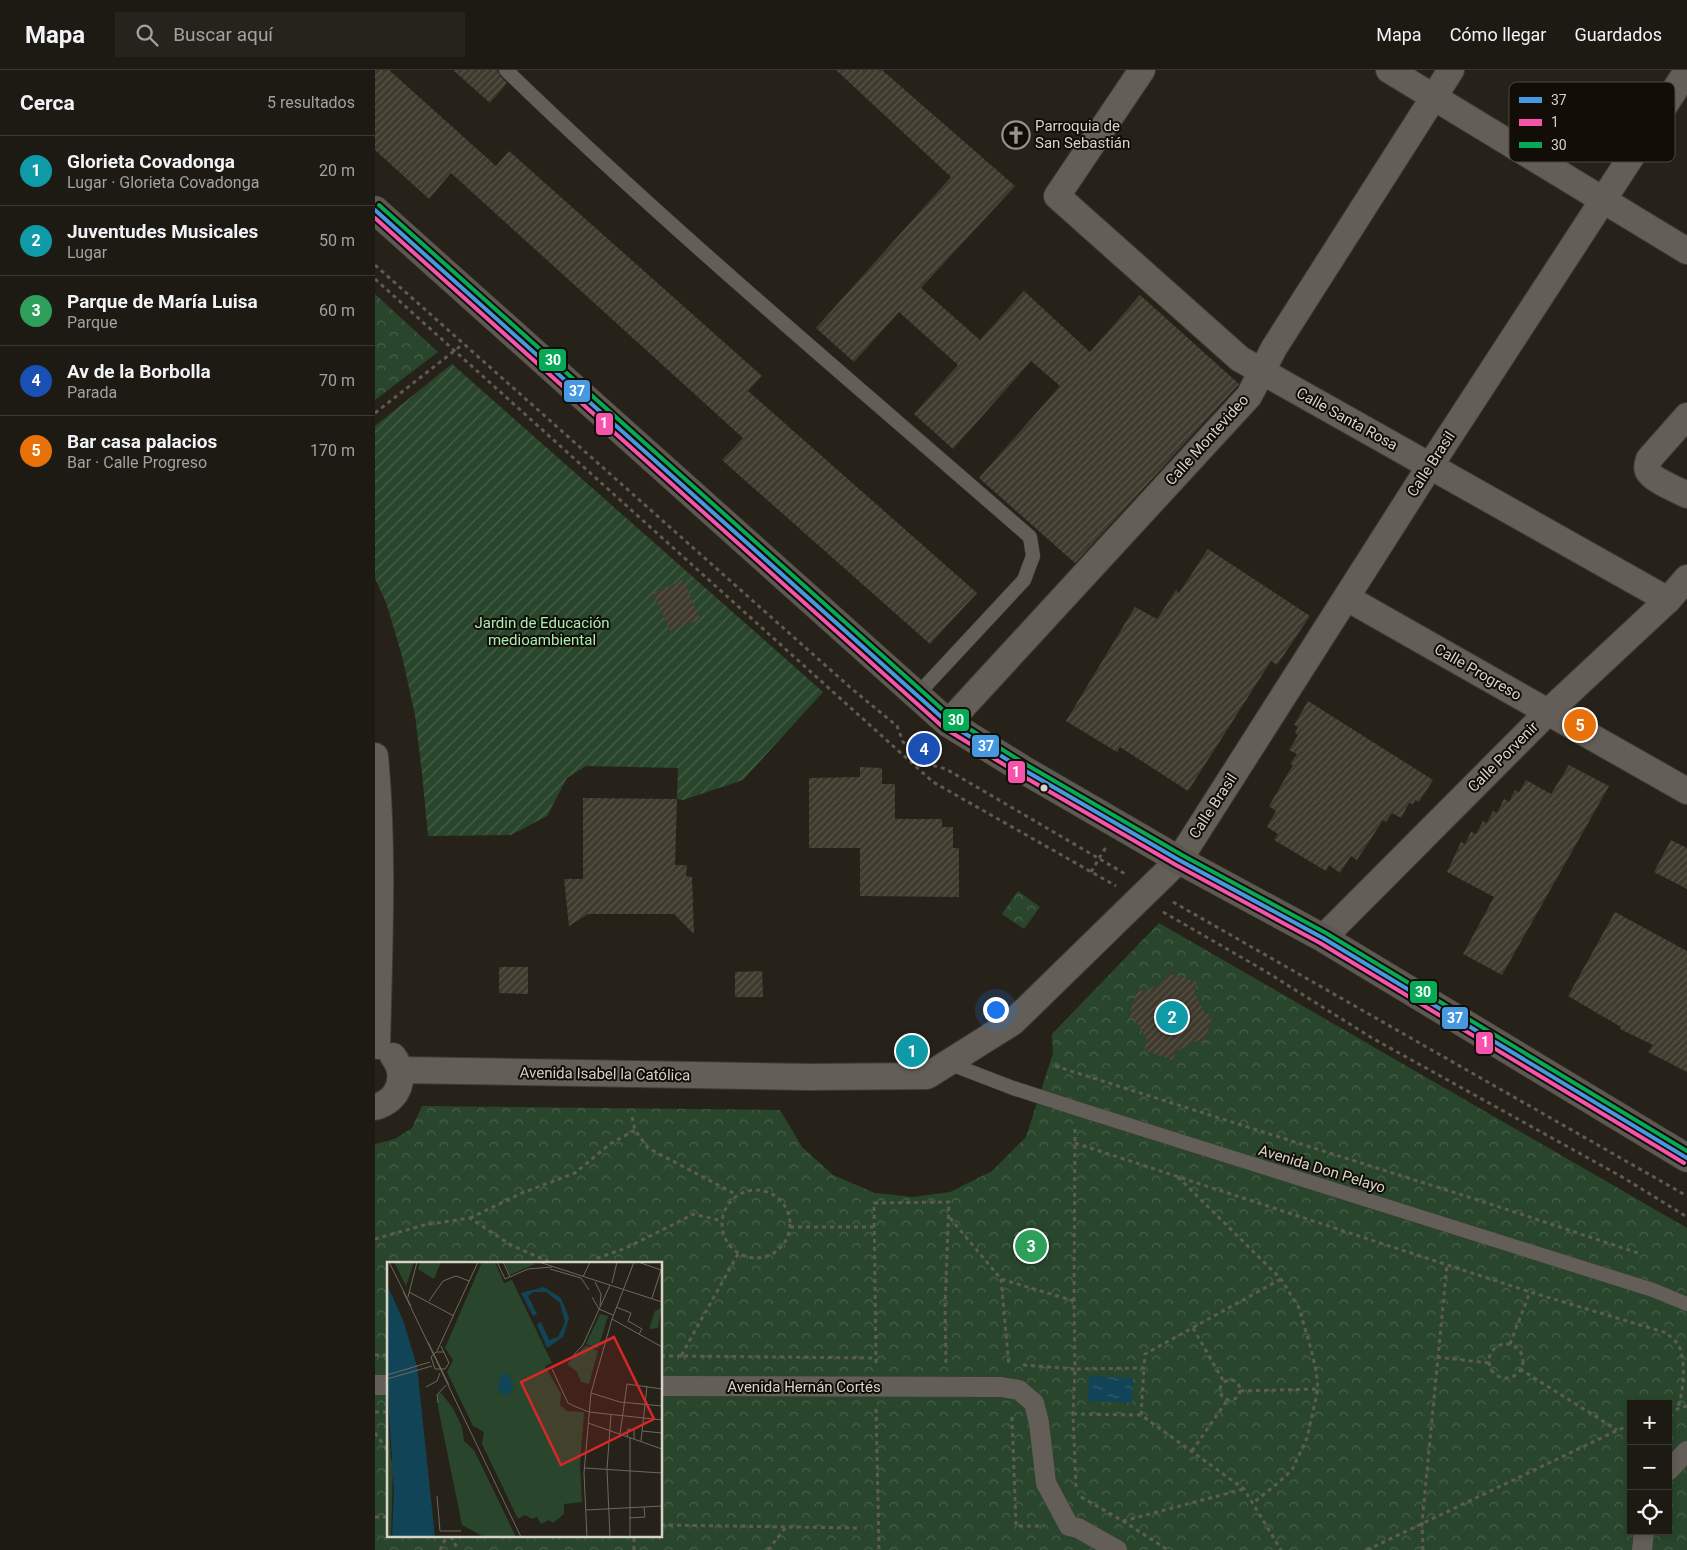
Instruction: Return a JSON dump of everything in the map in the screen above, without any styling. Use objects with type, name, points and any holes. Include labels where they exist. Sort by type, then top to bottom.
[{"type":"main road","points":[[375,210],[948,723],[1024,770],[1179,860],[1323,938],[1687,1158]]},
{"type":"street","name":"Calle Santa Rosa","points":[[1142,70],[1057,196],[1240,359],[1668,600]]},
{"type":"street","points":[[1389,70],[1509,143]]},
{"type":"street","name":"Calle Montevideo","points":[[948,723],[1249,396],[1274,348],[1451,70]]},
{"type":"street","name":"Calle Brasil","points":[[1675,89],[1687,71]]},
{"type":"street","points":[[1540,162],[1687,251]]},
{"type":"street","name":"Calle Brasil","points":[[1013,1022],[1179,860],[1430,466],[1628,162]]},
{"type":"street","points":[[1687,416],[1649,459],[1647,466],[1647,471],[1653,477],[1687,495]]},
{"type":"street","name":"Calle Porvenir","points":[[1323,938],[1548,712],[1668,600],[1687,578]]},
{"type":"street","name":"Calle Progreso","points":[[1347,598],[1687,791]]},
{"type":"street","points":[[375,756],[379,806],[380,886],[376,1045],[393,1054],[401,1070],[401,1081],[398,1091],[391,1100],[375,1107]]},
{"type":"street","name":"Avenida Isabel la Católica","points":[[401,1070],[809,1077],[927,1076],[1013,1022]]},
{"type":"street","name":"Avenida Hernán Cortés","points":[[663,1386],[1001,1387],[1019,1390],[1034,1402],[1039,1422],[1046,1482],[1069,1526],[1078,1528],[1117,1550]]},
{"type":"street","points":[[1672,1467],[1687,1451]]},
{"type":"lane","points":[[506,70],[563,125],[787,326],[1030,537],[1033,556],[1024,580],[917,695]]},
{"type":"lane","name":"Avenida Don Pelayo","points":[[948,1063],[1013,1088],[1653,1290],[1687,1304]]},
{"type":"path","points":[[375,265],[852,689],[897,726],[903,742],[931,765],[946,769],[1129,877]]},
{"type":"path","points":[[375,413],[463,344]]},
{"type":"path","points":[[1192,913],[1687,1196]]},
{"type":"path","points":[[1055,1066],[1481,1201],[1641,1254]]},
{"type":"path","points":[[1075,1108],[1075,1369],[1073,1414],[1078,1528]]},
{"type":"path","points":[[632,1117],[635,1130],[647,1148],[737,1195]]},
{"type":"path","points":[[375,1239],[424,1225],[470,1218],[523,1192],[575,1173],[610,1144],[635,1130]]},
{"type":"path","points":[[1075,1143],[1530,1292],[1667,1333],[1679,1345],[1684,1360],[1684,1386],[1678,1409]]},
{"type":"path","points":[[1178,1176],[1281,1279],[1299,1308],[1316,1370],[1318,1389],[1307,1438],[1292,1470],[1253,1503]]},
{"type":"path","points":[[752,1190],[767,1191],[780,1200],[788,1212],[790,1228],[786,1241],[777,1251],[765,1257],[751,1258],[738,1254],[729,1245],[723,1234],[722,1221],[727,1206],[737,1195],[752,1190]]},
{"type":"path","points":[[879,1550],[874,1203],[949,1202],[945,1305],[947,1388]]},
{"type":"path","points":[[593,1262],[598,1258],[626,1248],[694,1214],[722,1221]]},
{"type":"path","points":[[470,1218],[511,1246],[549,1262]]},
{"type":"path","points":[[949,1218],[1001,1280],[1074,1301]]},
{"type":"path","points":[[790,1228],[874,1227]]},
{"type":"path","points":[[681,1356],[738,1254]]},
{"type":"path","points":[[1423,1550],[1422,1523],[1447,1264]]},
{"type":"path","points":[[1141,1416],[1145,1354],[1281,1279]]},
{"type":"path","points":[[1000,1364],[1009,1365],[1001,1280]]},
{"type":"path","points":[[1511,1344],[1530,1292]]},
{"type":"path","points":[[1193,1328],[1224,1382]]},
{"type":"path","points":[[1505,1344],[1511,1344],[1519,1351],[1523,1361],[1515,1375],[1504,1377],[1494,1373],[1489,1363],[1491,1352],[1505,1344]]},
{"type":"path","points":[[663,1356],[876,1358]]},
{"type":"path","points":[[1437,1357],[1489,1363]]},
{"type":"path","points":[[946,1363],[955,1363]]},
{"type":"path","points":[[1019,1365],[1075,1369],[1144,1368]]},
{"type":"path","points":[[1520,1369],[1618,1430]]},
{"type":"path","points":[[1229,1380],[1235,1381],[1240,1391],[1236,1398],[1228,1399],[1223,1397],[1220,1391],[1224,1382],[1229,1380]]},
{"type":"path","points":[[1240,1391],[1318,1389]]},
{"type":"path","points":[[1192,1451],[1228,1399]]},
{"type":"path","points":[[1672,1411],[1687,1406]]},
{"type":"path","points":[[1073,1414],[1141,1416],[1244,1489],[1281,1550]]},
{"type":"path","points":[[1367,1550],[1627,1427]]},
{"type":"path","points":[[375,1433],[387,1449]]},
{"type":"path","points":[[1123,1521],[1244,1489]]},
{"type":"path","points":[[1076,1495],[1123,1521],[1168,1550]]},
{"type":"path","points":[[663,1525],[861,1528]]},
{"type":"path","points":[[768,1550],[786,1527]]},
{"type":"path","points":[[441,1550],[446,1538]]},
{"type":"path","points":[[452,1538],[458,1550]]},
{"type":"green space","points":[[375,294],[438,352],[375,400]]},
{"type":"green space","name":"Jardin de Educación medioambiental","points":[[452,364],[823,692],[743,780],[683,800],[677,799],[678,768],[586,766],[567,778],[547,816],[511,835],[428,836],[415,715],[402,656],[387,605],[375,578],[375,426]]},
{"type":"green space","points":[[1018,891],[1040,907],[1024,929],[1002,914]]},
{"type":"green space","points":[[1159,923],[1687,1228],[1687,1550],[375,1550],[375,1144],[395,1139],[412,1128],[422,1106],[780,1110],[802,1147],[833,1175],[875,1193],[913,1197],[950,1192],[992,1171],[1026,1137],[1053,1053],[1052,1034]]},
{"type":"water","points":[[1089,1376],[1133,1378],[1132,1403],[1088,1401]]},
{"type":"building","points":[[375,70],[389,70],[496,166],[509,151],[762,376],[748,391],[977,593],[930,644],[722,460],[743,438],[451,173],[429,199],[375,150]]},
{"type":"building","points":[[453,70],[497,70],[507,83],[490,103]]},
{"type":"building","points":[[836,70],[882,70],[1015,186],[921,288],[980,340],[1024,291],[1090,352],[1140,295],[1239,384],[1075,563],[979,478],[1060,386],[1031,361],[953,449],[914,414],[958,365],[899,312],[854,362],[816,328],[951,177]]},
{"type":"building","points":[[1208,549],[1310,616],[1277,665],[1271,661],[1188,791],[1120,747],[1117,752],[1066,721],[1135,607],[1157,619],[1176,590],[1179,593]]},
{"type":"building","points":[[683,580],[700,619],[670,631],[653,593]]},
{"type":"building","points":[[1308,701],[1433,780],[1419,802],[1415,800],[1413,804],[1409,803],[1401,818],[1392,813],[1386,822],[1383,820],[1357,860],[1351,856],[1340,873],[1329,865],[1326,871],[1274,840],[1278,834],[1267,827],[1276,811],[1269,806],[1293,765],[1290,764],[1297,754],[1289,750],[1298,735],[1295,733],[1298,727],[1294,725]]},
{"type":"building","points":[[1569,765],[1609,786],[1502,975],[1463,954],[1494,897],[1447,872],[1461,842],[1465,844],[1471,832],[1476,834],[1483,821],[1487,823],[1493,811],[1497,813],[1504,799],[1509,802],[1515,790],[1519,792],[1526,780],[1551,794]]},
{"type":"building","points":[[860,767],[882,768],[882,784],[895,784],[895,819],[942,819],[942,827],[953,827],[953,848],[959,848],[959,897],[860,896],[860,848],[809,848],[809,778],[860,777]]},
{"type":"building","points":[[583,798],[677,799],[675,865],[687,865],[686,876],[692,877],[694,934],[674,914],[588,914],[569,926],[564,879],[583,879]]},
{"type":"building","points":[[1671,840],[1687,848],[1687,889],[1654,872]]},
{"type":"building","points":[[1615,912],[1687,951],[1687,1072],[1648,1052],[1653,1045],[1620,1029],[1621,1027],[1568,996]]},
{"type":"building","points":[[499,967],[528,967],[528,994],[499,993]]},
{"type":"building","points":[[762,971],[763,997],[735,997],[735,972]]},
{"type":"building","points":[[1167,973],[1197,982],[1194,992],[1205,1013],[1212,1015],[1204,1043],[1196,1041],[1175,1052],[1172,1060],[1144,1050],[1147,1040],[1135,1019],[1129,1016],[1137,990],[1144,991],[1164,983]]},
{"type":"transit line","name":"30","points":[[379,205],[952,718],[1027,765],[1182,855],[1326,933],[1687,1151]]},
{"type":"transit line","name":"37","points":[[375,210],[948,723],[1024,770],[1179,860],[1323,938],[1687,1158]]},
{"type":"transit line","name":"1","points":[[375,218],[944,728],[1176,865],[1320,943],[1684,1163]]},
{"type":"place","name":"Parroquia de San Sebastián","points":[[1016,135]]},
{"type":"place","name":"Bar casa palacios","points":[[1580,725]]},
{"type":"place","name":"Av de la Borbolla","points":[[924,749]]},
{"type":"place","name":"Juventudes Musicales","points":[[1172,1017]]},
{"type":"place","name":"Glorieta Covadonga","points":[[912,1051]]},
{"type":"place","name":"Parque de María Luisa","points":[[1031,1246]]}]
